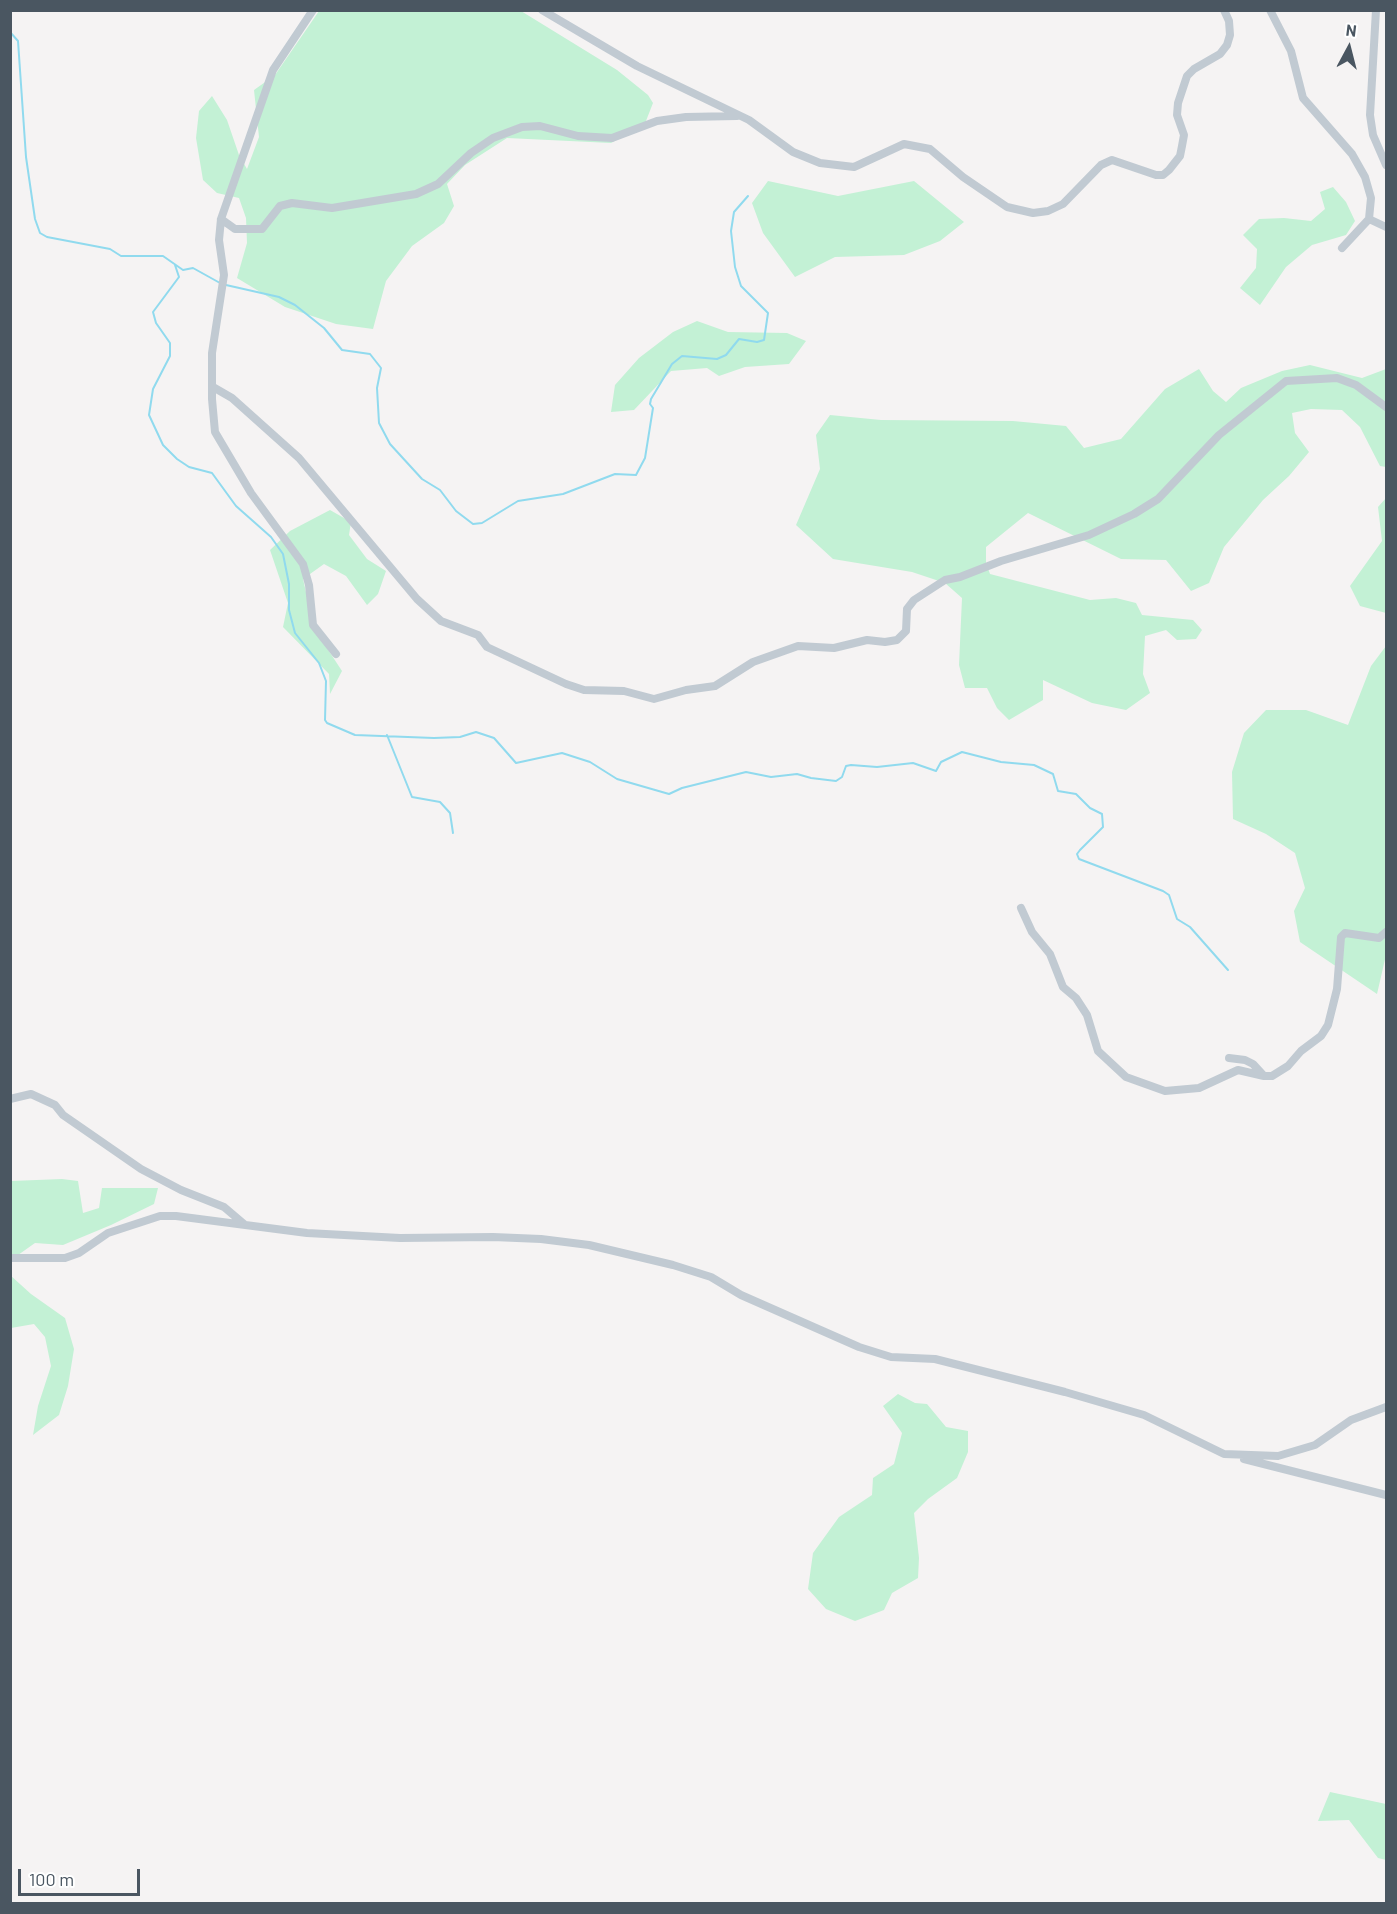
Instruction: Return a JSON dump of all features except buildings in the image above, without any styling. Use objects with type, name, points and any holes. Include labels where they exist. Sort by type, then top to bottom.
[{"type":"street","points":[[313,10],[273,70],[221,219],[219,240],[224,275],[212,353],[213,387],[215,432],[251,493],[303,564],[309,585],[313,625],[336,654]]},
{"type":"street","points":[[542,10],[638,66],[741,116],[793,152],[820,164],[854,167],[904,144],[930,149],[963,177],[1007,207],[1033,213],[1048,211],[1063,204],[1101,165],[1112,160],[1156,175],[1163,175],[1169,170],[1180,156],[1182,146],[1184,135],[1177,115],[1187,76],[1194,69],[1220,54],[1227,45],[1230,35],[1229,21],[1224,10]]},
{"type":"street","points":[[1270,10],[1291,51],[1303,98],[1352,154],[1365,177],[1371,198],[1369,219],[1342,248]]},
{"type":"street","points":[[1376,10],[1370,115],[1372,135],[1386,165]]},
{"type":"street","points":[[221,219],[235,229],[262,229],[280,206],[292,203],[332,208],[416,194],[438,184],[471,153],[493,138],[522,127],[540,126],[578,136],[612,138],[657,121],[686,117],[741,116]]},
{"type":"street","points":[[1369,219],[1386,227]]},
{"type":"street","points":[[213,387],[231,398],[299,458],[417,598],[441,621],[478,635],[487,647],[566,684],[584,690],[624,691],[654,699],[686,690],[715,686],[753,662],[798,646],[834,648],[867,640],[885,642],[897,640],[906,631],[907,609],[914,600],[945,580],[1089,535],[1134,514],[1158,499],[1219,435],[1286,381],[1337,378],[1356,385],[1386,407]]},
{"type":"street","points":[[1021,908],[1032,932],[1050,954],[1063,987],[1076,998],[1087,1016],[1098,1051],[1126,1077],[1165,1091],[1199,1088],[1238,1070],[1272,1076],[1288,1066],[1301,1051],[1321,1036],[1328,1025],[1336,989],[1341,937],[1344,933],[1379,938],[1386,932]]},
{"type":"street","points":[[1229,1058],[1245,1060],[1264,1076]]},
{"type":"street","points":[[10,1099],[31,1094],[55,1105],[63,1115],[141,1169],[181,1190],[224,1207],[244,1224]]},
{"type":"street","points":[[10,1258],[65,1258],[79,1253],[108,1233],[160,1216],[176,1215],[307,1233],[400,1238],[494,1236],[589,1245],[673,1265],[711,1277],[741,1295],[859,1347],[891,1357],[945,1362],[1065,1392],[1144,1415],[1224,1454],[1386,1495]]},
{"type":"street","points":[[1224,1454],[1278,1456],[1316,1445],[1351,1420],[1386,1407]]},
{"type":"green space","points":[[319,11],[521,11],[617,70],[648,95],[653,103],[644,126],[611,143],[507,138],[465,165],[447,184],[454,206],[444,223],[412,246],[386,281],[373,329],[336,324],[285,307],[237,278],[247,243],[246,218],[239,198],[217,193],[203,180],[196,138],[199,111],[212,96],[227,120],[239,155],[247,169],[259,137],[254,90],[275,75]]},
{"type":"green space","points":[[768,181],[838,196],[914,181],[964,222],[940,241],[904,255],[835,257],[795,277],[763,233],[752,203]]},
{"type":"green space","points":[[1333,187],[1346,202],[1355,221],[1346,235],[1312,245],[1286,267],[1260,305],[1240,288],[1256,268],[1257,249],[1243,235],[1259,219],[1284,218],[1311,221],[1325,209],[1320,192]]},
{"type":"green space","points":[[697,321],[728,332],[787,333],[806,341],[789,364],[745,367],[719,376],[707,368],[671,371],[634,410],[611,412],[615,385],[639,358],[673,332]]},
{"type":"green space","points":[[1310,365],[1362,378],[1386,369],[1386,467],[1380,466],[1360,427],[1342,410],[1311,409],[1292,413],[1295,433],[1309,452],[1289,476],[1263,500],[1224,547],[1209,583],[1191,591],[1166,560],[1121,559],[1028,513],[986,547],[986,563],[990,574],[1090,600],[1116,598],[1136,603],[1142,615],[1193,620],[1202,630],[1196,639],[1177,640],[1166,630],[1145,636],[1143,674],[1150,693],[1126,710],[1092,703],[1043,680],[1043,700],[1009,720],[997,708],[987,688],[965,688],[959,665],[962,598],[945,583],[912,572],[833,559],[796,525],[820,469],[816,435],[830,415],[881,420],[1013,421],[1066,426],[1084,448],[1121,439],[1165,389],[1199,369],[1213,391],[1226,402],[1241,388],[1282,371]]},
{"type":"green space","points":[[1386,498],[1386,613],[1360,606],[1350,586],[1382,541],[1378,507]]},
{"type":"green space","points":[[330,510],[351,522],[349,535],[367,559],[386,571],[378,594],[367,605],[346,576],[324,564],[303,579],[310,610],[321,639],[342,671],[330,694],[329,674],[283,627],[288,603],[270,550],[290,531]]},
{"type":"green space","points":[[1386,646],[1386,955],[1377,994],[1300,942],[1294,911],[1305,888],[1295,853],[1266,834],[1233,819],[1232,772],[1244,733],[1266,710],[1306,710],[1348,725],[1371,666]]},
{"type":"green space","points":[[62,1179],[78,1181],[83,1213],[99,1208],[102,1188],[158,1188],[154,1204],[63,1245],[35,1243],[11,1260],[11,1181]]},
{"type":"green space","points":[[10,1275],[31,1294],[65,1318],[74,1349],[68,1386],[59,1415],[33,1435],[38,1406],[51,1366],[45,1337],[34,1324],[11,1328]]},
{"type":"green space","points":[[898,1394],[915,1403],[927,1404],[946,1427],[968,1431],[968,1452],[957,1478],[928,1499],[914,1513],[919,1558],[918,1578],[892,1593],[884,1610],[855,1621],[826,1609],[808,1589],[813,1553],[839,1517],[872,1495],[873,1478],[894,1464],[902,1433],[883,1406]]},
{"type":"green space","points":[[1330,1792],[1386,1804],[1386,1860],[1378,1858],[1349,1820],[1318,1821]]},
{"type":"waterway","points":[[10,32],[18,41],[26,157],[35,219],[40,233],[47,237],[110,249],[121,256],[163,256],[183,270],[193,268],[220,283]]},
{"type":"waterway","points":[[226,285],[279,297],[295,305],[324,328],[342,350],[370,354],[381,368],[377,388],[379,423],[390,444],[422,479],[440,490],[456,511],[473,524],[482,523],[518,501],[563,494],[615,474],[636,475],[645,458],[653,408],[650,404],[651,399],[672,364],[682,356],[717,359],[726,355],[739,339],[757,342],[764,340],[768,313],[741,286],[735,267],[731,231],[734,212],[748,196]]},
{"type":"waterway","points":[[175,265],[179,277],[153,312],[156,323],[170,343],[170,356],[153,389],[149,415],[163,445],[189,467],[212,473],[236,506],[271,537],[283,554],[289,584],[289,610],[295,633],[319,663],[326,681],[325,720],[327,723],[355,735],[434,738],[460,737],[476,732],[494,738],[516,763],[562,753],[590,762],[617,779],[669,794],[682,788],[746,772],[771,777],[797,774],[836,781],[842,777],[846,766],[851,765],[877,767],[913,763],[936,771],[941,762],[962,752],[1001,762],[1034,765],[1053,774],[1058,791],[1076,794],[1090,808],[1102,814],[1103,827],[1080,850],[1077,854],[1079,859],[1169,895],[1177,919],[1190,927],[1228,970]]},
{"type":"waterway","points":[[387,735],[412,797],[440,802],[450,813],[453,833]]}]
